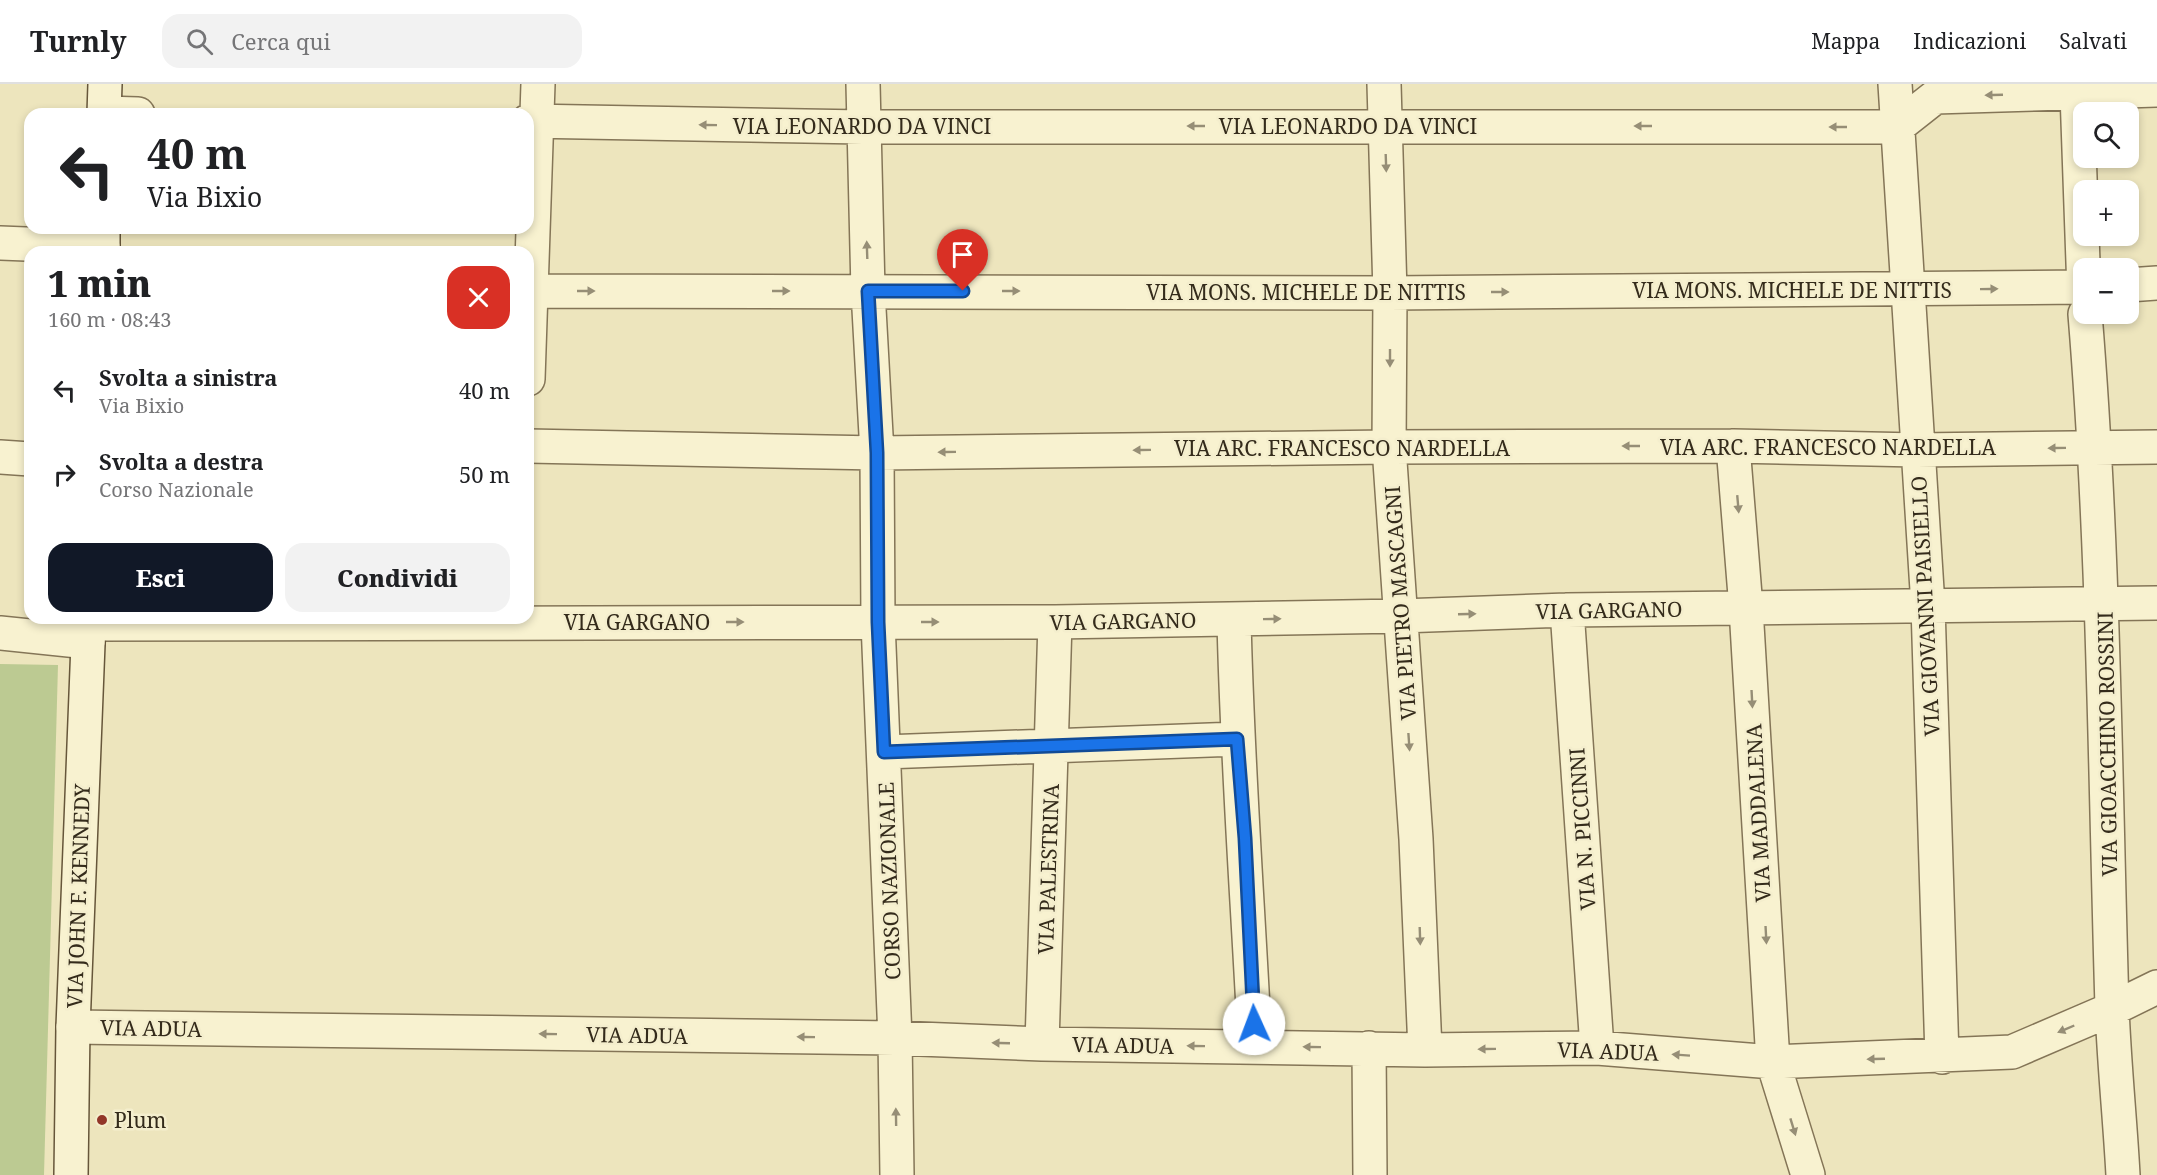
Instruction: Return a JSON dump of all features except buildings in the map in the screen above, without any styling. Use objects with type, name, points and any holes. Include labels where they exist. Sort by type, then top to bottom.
[{"type":"street","points":[[104,108],[105,84]]},
{"type":"street","points":[[534,114],[538,84]]},
{"type":"street","name":"CORSO NAZIONALE","points":[[862,84],[868,291],[877,453],[878,622],[895,1038],[897,1175]]},
{"type":"street","name":"VIA PIETRO MASCAGNI","points":[[1384,84],[1390,293],[1389,447],[1416,839],[1425,1050]]},
{"type":"street","name":"VIA GIOVANNI PAISIELLO","points":[[1895,84],[1910,290],[1917,450],[1928,606],[1942,1057]]},
{"type":"street","points":[[1897,127],[1935,97],[2157,90]]},
{"type":"street","points":[[2077,93],[2082,258]]},
{"type":"street","name":"VIA LEONARDO DA VINCI","points":[[534,122],[863,127],[1384,125],[1897,127]]},
{"type":"street","points":[[0,243],[103,242]]},
{"type":"street","points":[[2139,284],[2157,283]]},
{"type":"street","name":"VIA MONS. MICHELE DE NITTIS","points":[[534,291],[1390,293],[2073,288]]},
{"type":"street","name":"VIA GIOACCHINO ROSSINI","points":[[2086,324],[2096,448],[2103,604],[2112,1009],[2123,1175]]},
{"type":"street","name":"VIA ARC. FRANCESCO NARDELLA","points":[[534,446],[877,453],[1389,447],[1733,446],[1917,450],[2157,447]]},
{"type":"street","name":"VIA MADDALENA","points":[[1733,446],[1746,608],[1773,1062],[1808,1175]]},
{"type":"street","points":[[0,457],[24,459]]},
{"type":"street","name":"VIA GARGANO","points":[[534,620],[1055,622],[1401,616],[1567,610],[2157,603]]},
{"type":"street","name":"VIA N. PICCINNI","points":[[1567,610],[1597,1048]]},
{"type":"street","points":[[1234,619],[1237,739],[1245,838],[1255,1047]]},
{"type":"street","name":"VIA PALESTRINA","points":[[1042,1044],[1055,622]]},
{"type":"street","name":"VIA GARGANO","points":[[0,633],[89,628],[304,624]]},
{"type":"street","name":"VIA JOHN F. KENNEDY","points":[[71,1175],[73,1027],[89,628]]},
{"type":"street","points":[[884,752],[1237,739]]},
{"type":"street","name":"VIA ADUA","points":[[73,1027],[895,1038],[1042,1044],[1425,1050],[1597,1048],[1773,1062],[1942,1057],[2012,1052],[2157,987]]},
{"type":"street","points":[[1369,1048],[1370,1175]]},
{"type":"green space","points":[[0,664],[58,665],[44,1175],[0,1175]]},
{"type":"place","name":"Plum","points":[[102,1120]]},
{"type":"route","points":[[963,291],[868,291],[877,453],[878,622],[884,752],[1237,739],[1245,838],[1254,1024]]}]
